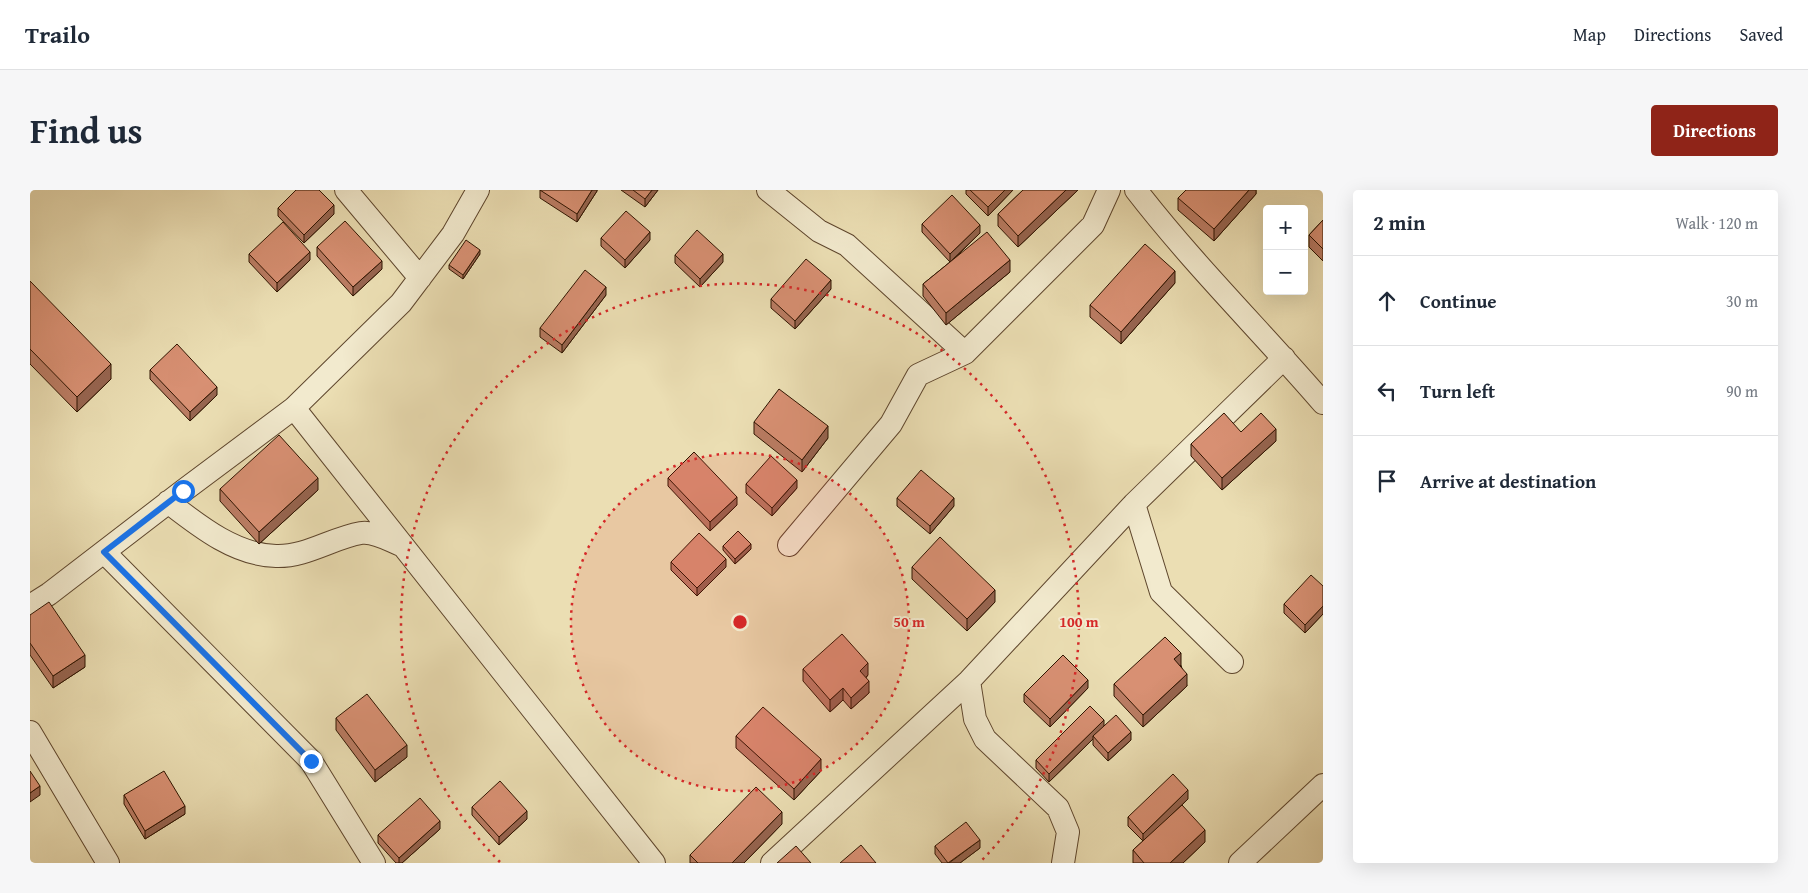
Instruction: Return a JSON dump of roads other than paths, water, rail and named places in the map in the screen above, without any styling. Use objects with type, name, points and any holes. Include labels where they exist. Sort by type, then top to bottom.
[{"type":"street","points":[[346,190],[420,278]]},
{"type":"street","points":[[30,606],[50,594],[168,502],[294,408],[401,302],[453,234],[478,190]]},
{"type":"street","points":[[768,190],[819,231],[847,245],[965,353]]},
{"type":"street","points":[[789,546],[891,424],[918,375],[965,353],[1093,225],[1109,190]]},
{"type":"street","points":[[1136,190],[1202,269],[1323,403]]},
{"type":"street","points":[[772,863],[969,681],[1134,504],[1284,358]]},
{"type":"street","points":[[294,408],[401,546],[654,863]]},
{"type":"street","points":[[168,502],[220,539],[249,551],[276,556],[314,550],[362,533],[379,535],[401,546]]},
{"type":"street","points":[[1134,504],[1161,592],[1232,662]]},
{"type":"street","points":[[104,552],[311,761],[374,863]]},
{"type":"street","points":[[969,681],[975,719],[985,738],[1058,808],[1068,832],[1063,863]]},
{"type":"street","points":[[30,732],[108,863]]},
{"type":"street","points":[[1240,863],[1323,785]]}]
